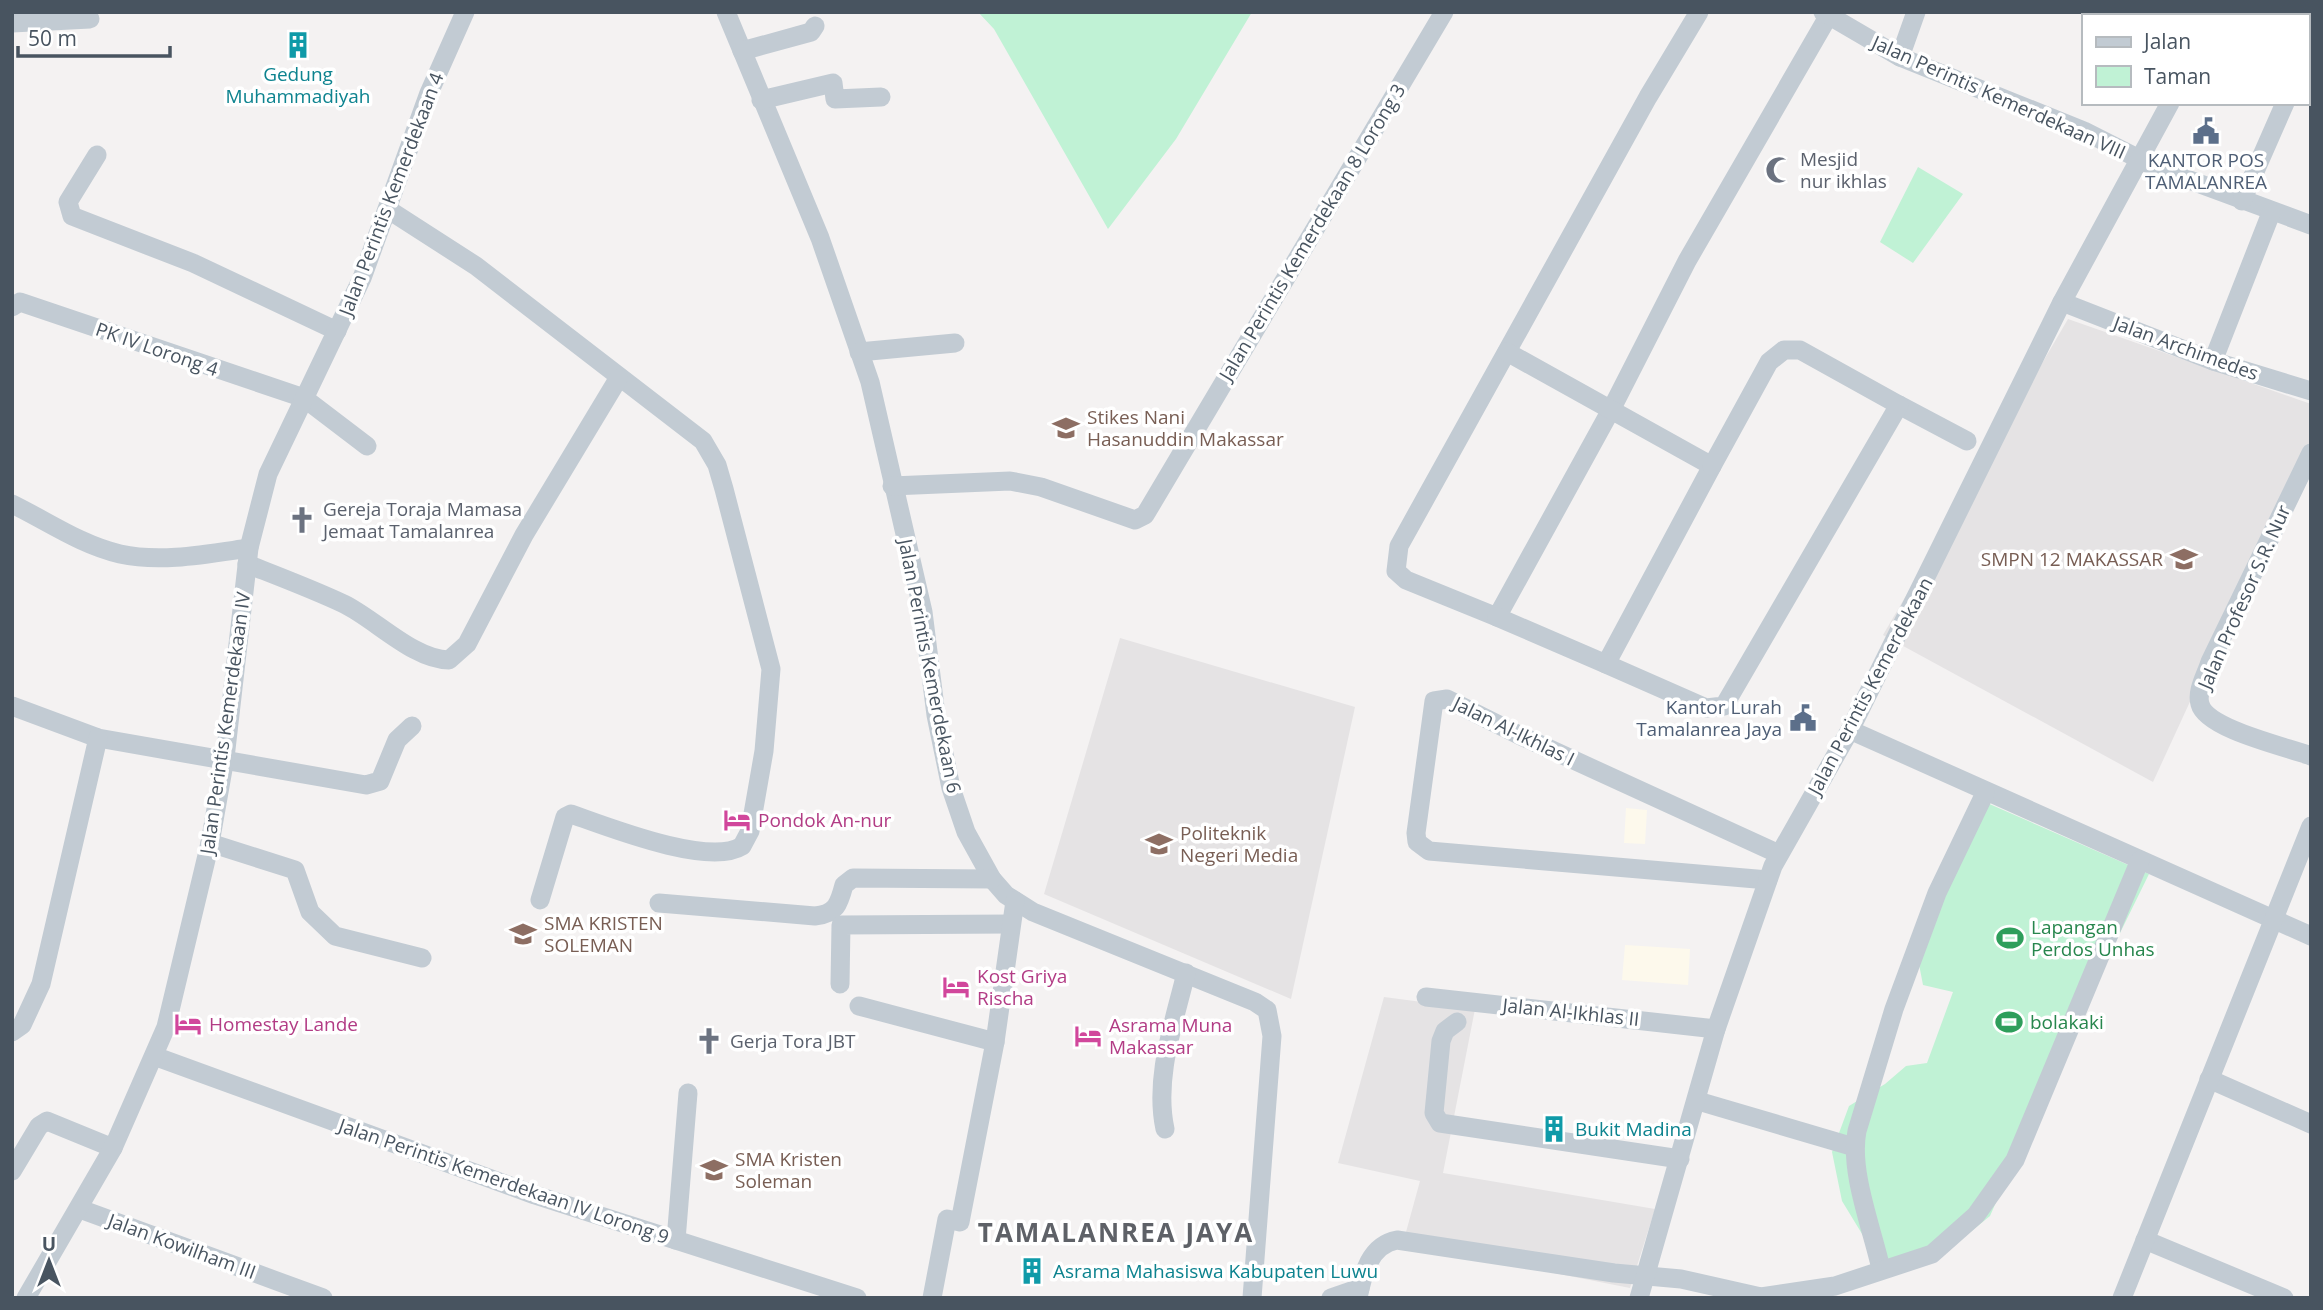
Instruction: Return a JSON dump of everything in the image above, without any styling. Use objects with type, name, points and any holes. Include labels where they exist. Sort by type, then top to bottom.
[{"type":"street","name":"Jalan Perintis Kemerdekaan 4","points":[[279,451],[362,278],[389,210],[429,93],[465,12]]},
{"type":"street","name":"Jalan Perintis Kemerdekaan 6","points":[[726,12],[820,238],[873,393],[892,486],[923,612],[936,715],[951,788],[966,832],[992,879],[1015,901],[1033,912],[1186,973],[1255,1002],[1267,1010],[1272,1036],[1252,1294]]},
{"type":"street","name":"Jalan Perintis Kemerdekaan 8 Lorong 3","points":[[892,486],[1010,481],[1041,487],[1135,520],[1145,515],[1273,295],[1444,12]]},
{"type":"street","points":[[1699,12],[1648,97],[1395,558],[1396,571],[1406,580],[1706,708],[1724,706],[1899,405]]},
{"type":"street","points":[[1900,57],[1916,12]]},
{"type":"street","points":[[1497,617],[1612,408],[1688,261],[1826,14]]},
{"type":"street","name":"Jalan Perintis Kemerdekaan VIII","points":[[1826,14],[1900,57],[2084,131],[2139,159],[2242,201],[2311,225]]},
{"type":"street","points":[[12,23],[90,19]]},
{"type":"street","points":[[742,51],[811,32],[815,26]]},
{"type":"street","points":[[761,100],[833,83],[835,99],[881,96]]},
{"type":"street","name":"Jalan Perintis Kemerdekaan","points":[[1639,1298],[1698,1101],[1716,1029],[1779,854],[1850,730],[1991,452],[2062,302],[2169,105]]},
{"type":"street","points":[[2242,201],[2284,105]]},
{"type":"street","points":[[97,155],[68,202],[72,216],[192,263],[337,331]]},
{"type":"street","points":[[389,210],[476,266],[618,379],[703,441],[717,465],[771,669],[764,751],[750,831],[742,846],[725,854],[713,854],[649,840],[571,814],[565,817],[540,900]]},
{"type":"street","points":[[2213,361],[2271,212]]},
{"type":"street","name":"PK IV Lorong 4","points":[[12,307],[20,302],[304,398]]},
{"type":"street","name":"Jalan Archimedes","points":[[2062,302],[2213,361],[2311,391]]},
{"type":"street","points":[[859,352],[955,343]]},
{"type":"street","points":[[1606,664],[1769,362],[1784,350],[1800,350],[1967,441]]},
{"type":"street","points":[[1507,352],[1712,466]]},
{"type":"street","points":[[12,504],[52,527],[119,554],[248,556],[347,605],[400,640],[440,660],[449,660],[467,644],[524,535],[618,379]]},
{"type":"street","points":[[304,398],[368,446]]},
{"type":"street","name":"Jalan Perintis Kemerdekaan IV","points":[[26,1298],[113,1148],[154,1056],[174,997],[210,843],[225,758],[248,556],[268,474],[279,451]]},
{"type":"street","name":"Jalan Profesor S.R. Nur","points":[[2311,453],[2210,663],[2199,693],[2200,705],[2216,723],[2311,756]]},
{"type":"street","name":"Jalan Al-Ikhlas I","points":[[1768,880],[1429,851],[1417,842],[1416,833],[1434,701],[1447,699],[1519,735],[1779,854]]},
{"type":"street","points":[[12,706],[98,738],[225,758],[366,785],[380,780],[397,740],[412,726]]},
{"type":"street","points":[[1850,730],[1985,793],[2311,936]]},
{"type":"street","points":[[12,1032],[22,1025],[41,984],[98,738]]},
{"type":"street","points":[[1881,1269],[1854,1147],[1894,1009],[1937,893],[1985,793]]},
{"type":"street","points":[[2122,1298],[2311,826]]},
{"type":"street","points":[[210,843],[295,870],[310,912],[335,936],[422,958]]},
{"type":"street","points":[[1331,1298],[1359,1293],[1373,1252],[1383,1242],[1396,1240],[1681,1279],[1761,1297],[1835,1286],[1932,1254],[1976,1215],[2015,1160],[2140,860]]},
{"type":"street","points":[[659,903],[815,916],[832,911],[839,905],[844,885],[853,878],[992,879]]},
{"type":"street","points":[[932,1298],[947,1219],[960,1222],[995,1042],[1015,901]]},
{"type":"street","points":[[839,984],[841,925],[1011,924]]},
{"type":"street","points":[[1165,1129],[1161,1102],[1164,1070],[1186,973]]},
{"type":"street","name":"Jalan Al-Ikhlas II","points":[[1426,997],[1716,1029]]},
{"type":"street","points":[[859,1006],[995,1042]]},
{"type":"street","points":[[1457,1022],[1445,1031],[1441,1041],[1434,1113],[1440,1123],[1680,1160]]},
{"type":"street","name":"Jalan Perintis Kemerdekaan IV Lorong 9","points":[[154,1056],[522,1191],[857,1298]]},
{"type":"street","points":[[2209,1079],[2311,1124]]},
{"type":"street","points":[[676,1240],[688,1093]]},
{"type":"street","points":[[1698,1101],[1854,1147]]},
{"type":"street","points":[[12,1171],[39,1126],[47,1122],[113,1148]]},
{"type":"street","name":"Jalan Kowilham III","points":[[80,1209],[323,1298]]},
{"type":"street","points":[[2145,1240],[2284,1298]]},
{"type":"shaded area","points":[[2068,319],[2311,404],[2311,439],[2153,782],[1883,635]]},
{"type":"shaded area","points":[[1120,638],[1355,707],[1291,999],[1044,894]]},
{"type":"shaded area","points":[[1626,808],[1647,810],[1645,844],[1624,843]]},
{"type":"shaded area","points":[[1625,945],[1690,949],[1688,985],[1622,980]]},
{"type":"shaded area","points":[[1384,997],[1475,1009],[1443,1173],[1655,1209],[1630,1288],[1403,1243],[1420,1181],[1338,1163]]},
{"type":"green space","points":[[978,12],[1252,12],[1176,139],[1108,229],[994,29]]},
{"type":"green space","points":[[1918,167],[1963,194],[1913,263],[1880,242]]},
{"type":"green space","name":"bolakaki","points":[[1978,799],[2149,874],[2061,1053],[1990,1216],[1942,1255],[1887,1275],[1842,1201],[1832,1152],[1849,1106],[1885,1084],[1906,1066],[1927,1063],[1953,992],[1923,985],[1917,954]]},
{"type":"place","name":"Gedung Muhammadiyah","points":[[298,45]]},
{"type":"place","name":"KANTOR POS TAMALANREA","points":[[2206,131]]},
{"type":"place","name":"Mesjid nur ikhlas","points":[[1779,170]]},
{"type":"place","name":"Stikes Nani Hasanuddin Makassar","points":[[1066,428]]},
{"type":"place","name":"Gereja Toraja Mamasa Jemaat Tamalanrea","points":[[302,520]]},
{"type":"place","name":"SMPN 12 MAKASSAR","points":[[2184,559]]},
{"type":"place","name":"Kantor Lurah Tamalanrea Jaya","points":[[1803,718]]},
{"type":"place","name":"Pondok An-nur","points":[[737,820]]},
{"type":"place","name":"Politeknik Negeri Media","points":[[1159,844]]},
{"type":"place","name":"SMA KRISTEN SOLEMAN","points":[[523,934]]},
{"type":"place","name":"Lapangan Perdos Unhas","points":[[2010,938]]},
{"type":"place","name":"Kost Griya Rischa","points":[[956,987]]},
{"type":"place","name":"bolakaki","points":[[2009,1022]]},
{"type":"place","name":"Homestay Lande","points":[[188,1024]]},
{"type":"place","name":"Asrama Muna Makassar","points":[[1088,1036]]},
{"type":"place","name":"Gerja Tora JBT","points":[[709,1041]]},
{"type":"place","name":"Bukit Madina","points":[[1554,1129]]},
{"type":"place","name":"SMA Kristen Soleman","points":[[714,1170]]},
{"type":"place","name":"Asrama Mahasiswa Kabupaten Luwu","points":[[1032,1271]]},
{"type":"district","name":"TAMALANREA JAYA","points":[[1116,1232]]}]
